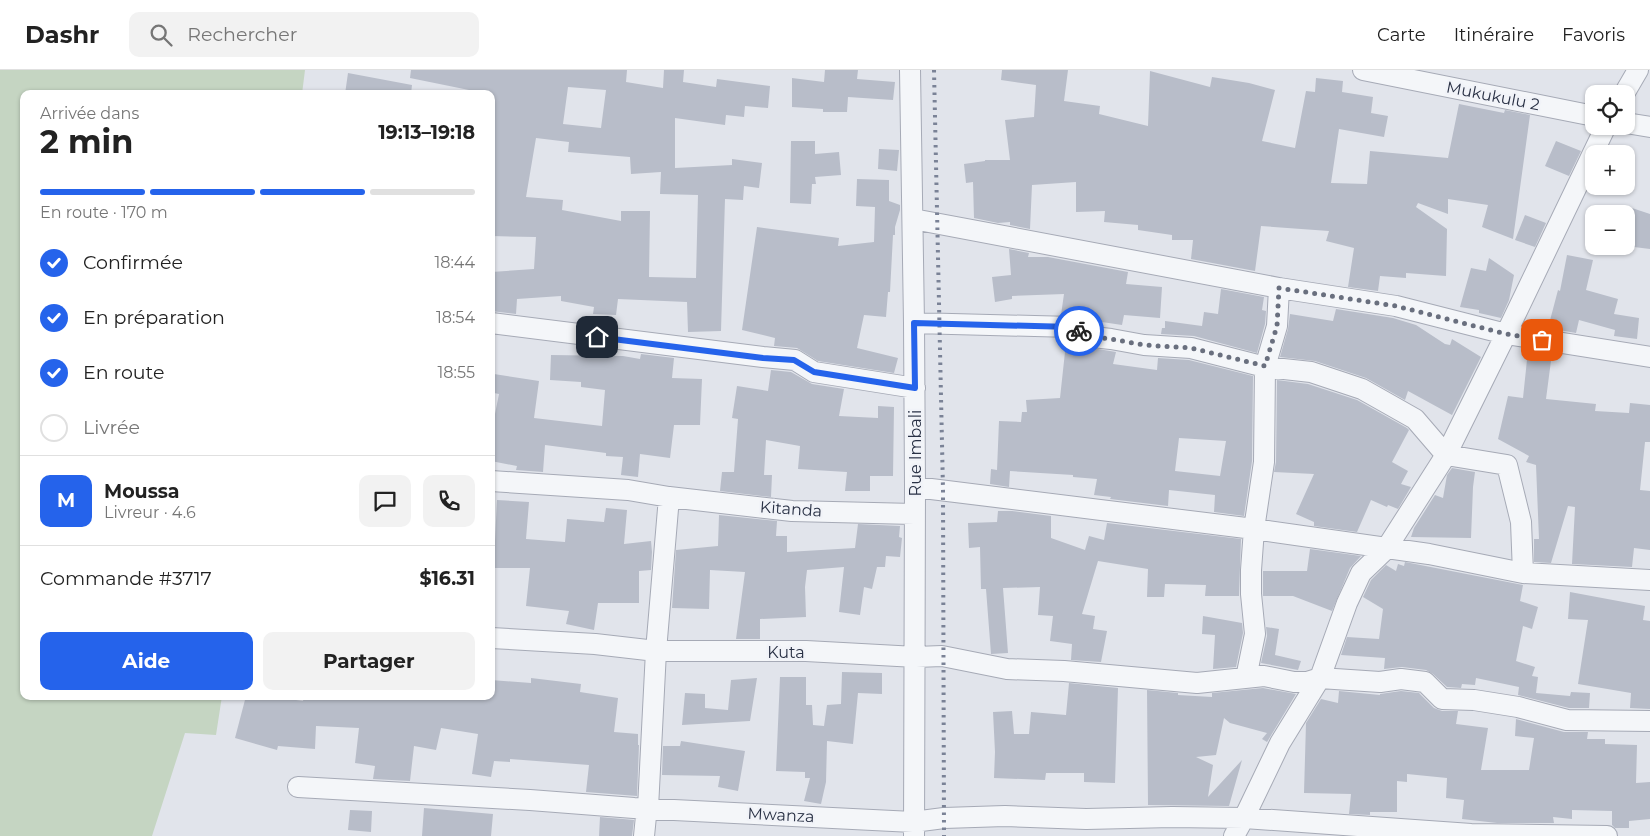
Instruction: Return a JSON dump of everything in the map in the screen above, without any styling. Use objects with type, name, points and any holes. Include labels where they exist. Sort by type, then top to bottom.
[{"type":"street","name":"Rue Imbali","points":[[910,70],[915,388],[916,657],[914,829]]},
{"type":"street","name":"Mukukulu 2","points":[[1363,70],[1585,114]]},
{"type":"street","points":[[1629,85],[1638,70]]},
{"type":"street","points":[[1635,125],[1650,128]]},
{"type":"street","points":[[1234,836],[1280,743],[1320,678],[1347,603],[1362,574],[1386,548],[1446,455],[1602,135]]},
{"type":"street","points":[[912,219],[1279,288],[1396,306],[1506,334],[1650,357]]},
{"type":"street","points":[[1279,288],[1277,326],[1265,366],[1264,462],[1254,529],[1251,594],[1255,634],[1247,673],[1294,682],[1308,682],[1320,678],[1380,682],[1401,679],[1424,682],[1442,699],[1474,700],[1518,707],[1567,720],[1650,721]]},
{"type":"street","points":[[914,323],[1072,327],[1093,337],[1144,345],[1191,348],[1265,366],[1311,372],[1362,389],[1415,419],[1446,455],[1507,465],[1521,522],[1523,573]]},
{"type":"street","points":[[495,324],[763,358],[794,360],[814,372],[915,388]]},
{"type":"street","name":"Kitanda","points":[[495,481],[628,490],[669,497],[792,511],[914,514]]},
{"type":"street","points":[[915,487],[1254,529],[1429,554],[1523,573],[1650,580]]},
{"type":"street","points":[[644,836],[648,808],[656,651],[669,497]]},
{"type":"street","name":"Kuta","points":[[495,638],[595,644],[656,651],[806,652],[916,657],[942,656],[1007,669],[1064,671],[1197,683],[1264,676]]},
{"type":"street","name":"Mwanza","points":[[298,787],[648,808],[914,829],[944,818],[1005,816],[1086,819],[1172,817],[1244,818],[1471,834],[1607,836]]},
{"type":"green space","points":[[0,70],[305,70],[302,90],[20,90],[20,700],[221,700],[216,735],[185,733],[152,836],[0,836]]},
{"type":"building","points":[[411,70],[627,70],[626,82],[663,88],[664,70],[684,70],[683,82],[716,87],[717,79],[770,86],[768,108],[745,106],[744,117],[726,115],[725,125],[675,118],[675,168],[732,165],[732,159],[762,163],[759,188],[744,186],[743,200],[725,199],[721,331],[688,332],[687,302],[618,299],[616,315],[593,314],[594,307],[561,301],[561,296],[517,299],[516,314],[495,311],[495,272],[534,269],[536,237],[495,236],[495,90],[469,90],[410,78]],"holes":[[[568,87],[606,90],[601,128],[563,124]],[[536,138],[569,142],[568,152],[630,157],[631,174],[661,172],[660,194],[698,195],[696,278],[649,277],[650,211],[621,211],[621,221],[562,210],[563,200],[526,197]]]},
{"type":"building","points":[[825,70],[858,70],[857,79],[895,82],[893,100],[848,97],[847,112],[823,112],[823,109],[792,107],[792,78],[824,82]]},
{"type":"building","points":[[1002,70],[1068,70],[1064,101],[1100,106],[1099,114],[1148,126],[1150,71],[1210,87],[1212,77],[1249,83],[1275,90],[1262,141],[1295,148],[1306,91],[1315,92],[1316,78],[1343,81],[1342,92],[1373,97],[1371,113],[1388,116],[1384,137],[1339,129],[1331,183],[1367,184],[1370,151],[1448,158],[1459,104],[1504,113],[1505,110],[1530,115],[1513,239],[1482,227],[1488,205],[1448,199],[1448,214],[1418,203],[1416,207],[1447,229],[1446,276],[1406,273],[1406,278],[1380,276],[1378,291],[1348,287],[1354,248],[1326,241],[1329,231],[1261,226],[1255,271],[1191,259],[1193,240],[1172,240],[1172,235],[1138,230],[1138,225],[1104,222],[1105,211],[1076,212],[1076,182],[1032,185],[1030,229],[1010,225],[1010,222],[998,223],[974,218],[973,182],[966,183],[964,164],[985,160],[1010,160],[1005,120],[1034,117],[1036,85],[1001,80]]},
{"type":"building","points":[[348,73],[412,85],[411,90],[346,90]]},
{"type":"building","points":[[791,141],[815,141],[815,154],[839,152],[841,175],[815,177],[816,184],[812,184],[811,204],[790,203]]},
{"type":"building","points":[[1556,141],[1581,151],[1569,176],[1545,166]]},
{"type":"building","points":[[879,149],[899,150],[897,171],[878,169]]},
{"type":"building","points":[[857,179],[889,180],[889,201],[900,205],[895,235],[893,235],[890,292],[888,292],[886,317],[864,315],[857,348],[898,358],[894,373],[818,361],[797,348],[774,346],[775,338],[742,330],[757,227],[839,238],[838,246],[874,242],[875,207],[856,206]]},
{"type":"building","points":[[1635,209],[1650,214],[1650,249],[1635,247]]},
{"type":"building","points":[[1525,215],[1546,223],[1535,247],[1515,240]]},
{"type":"building","points":[[1009,249],[1029,253],[1028,257],[1048,257],[1128,272],[1126,284],[1162,287],[1160,318],[1124,315],[1122,325],[1082,319],[1073,315],[1061,315],[1064,294],[1012,296],[1012,299],[995,302],[992,277],[1011,275]]},
{"type":"building","points":[[1567,255],[1593,260],[1586,290],[1618,299],[1614,314],[1639,318],[1637,339],[1614,336],[1615,330],[1579,320],[1576,333],[1548,328],[1558,290],[1560,291]]},
{"type":"building","points":[[1489,258],[1514,275],[1509,300],[1501,318],[1479,313],[1479,310],[1460,307],[1471,268],[1486,271]]},
{"type":"building","points":[[1221,289],[1264,297],[1262,310],[1266,311],[1265,324],[1257,353],[1194,336],[1161,334],[1162,328],[1165,328],[1165,321],[1202,326],[1204,312],[1218,314]]},
{"type":"building","points":[[1336,309],[1393,318],[1416,325],[1445,344],[1450,345],[1452,339],[1481,357],[1452,415],[1408,391],[1405,400],[1366,378],[1315,361],[1280,357],[1290,314],[1333,321]]},
{"type":"building","points":[[1086,347],[1116,352],[1113,364],[1157,370],[1158,358],[1189,360],[1253,376],[1252,461],[1244,516],[1214,512],[1215,495],[1169,490],[1168,506],[1110,499],[1111,497],[1094,495],[1097,479],[1073,477],[1073,475],[1010,471],[1009,487],[990,484],[991,469],[997,470],[999,421],[1021,422],[1022,412],[1027,412],[1026,400],[1060,398],[1065,352],[1084,355]],"holes":[[[1179,438],[1226,441],[1220,476],[1175,471]]]},
{"type":"building","points":[[1528,350],[1552,353],[1546,399],[1596,404],[1595,411],[1629,413],[1630,403],[1650,405],[1650,442],[1645,442],[1640,490],[1650,491],[1650,550],[1634,548],[1632,567],[1572,564],[1575,507],[1568,506],[1551,563],[1534,562],[1534,539],[1539,539],[1536,465],[1526,462],[1529,456],[1498,439],[1508,396],[1523,398]]},
{"type":"building","points":[[641,354],[674,358],[672,378],[702,379],[700,425],[674,425],[670,458],[640,454],[638,477],[621,475],[623,457],[606,456],[606,453],[545,445],[543,472],[516,470],[517,466],[495,462],[495,414],[499,394],[495,393],[495,374],[539,381],[534,418],[602,426],[605,390],[581,387],[581,382],[550,380],[551,355],[623,356],[640,359]]},
{"type":"building","points":[[771,370],[791,372],[812,384],[844,389],[839,416],[878,418],[878,406],[894,407],[893,476],[870,476],[870,491],[845,491],[847,472],[798,469],[800,446],[766,440],[764,475],[772,475],[771,497],[720,491],[722,472],[734,472],[738,419],[732,418],[737,386],[768,391]]},
{"type":"building","points":[[1277,380],[1308,384],[1357,400],[1409,430],[1392,462],[1408,471],[1401,484],[1411,487],[1398,509],[1388,505],[1387,507],[1371,500],[1357,532],[1314,526],[1314,522],[1296,514],[1314,474],[1274,472],[1276,462]]},
{"type":"building","points":[[1452,468],[1475,472],[1471,538],[1411,537],[1414,528],[1435,495],[1443,498],[1447,475]]},
{"type":"building","points":[[497,500],[529,502],[526,539],[565,542],[567,519],[604,522],[606,508],[627,510],[624,544],[651,541],[651,570],[639,571],[639,603],[598,603],[594,630],[566,624],[569,611],[526,606],[530,568],[495,568]]},
{"type":"building","points":[[998,511],[1051,516],[1051,538],[1085,550],[1089,536],[1104,540],[1107,523],[1241,539],[1239,596],[1205,596],[1206,585],[1165,584],[1164,597],[1147,597],[1148,569],[1098,561],[1082,614],[1095,616],[1093,629],[1107,631],[1101,662],[1071,660],[1072,644],[1050,641],[1053,616],[1038,615],[1040,587],[1003,588],[1008,653],[991,654],[986,589],[981,589],[980,547],[969,548],[968,523],[997,522]]},
{"type":"building","points":[[719,515],[777,521],[776,536],[787,536],[787,552],[855,548],[858,524],[900,526],[899,537],[902,538],[900,557],[886,556],[885,567],[877,567],[872,589],[864,587],[860,615],[839,612],[844,567],[807,570],[805,587],[806,617],[760,619],[760,639],[736,639],[745,572],[710,570],[709,609],[672,608],[676,550],[718,546]]},
{"type":"building","points":[[1310,549],[1361,556],[1350,568],[1332,611],[1293,596],[1263,596],[1263,571],[1307,571]]},
{"type":"building","points":[[1405,562],[1523,585],[1520,601],[1538,607],[1532,629],[1523,626],[1516,661],[1535,667],[1532,676],[1538,677],[1536,693],[1570,696],[1571,692],[1590,693],[1589,708],[1569,708],[1518,695],[1519,687],[1476,678],[1475,685],[1462,684],[1461,688],[1447,687],[1426,670],[1402,667],[1384,669],[1385,658],[1341,655],[1347,637],[1379,639],[1383,609],[1363,597],[1371,580],[1386,565],[1396,571],[1398,564],[1404,566]]},
{"type":"building","points":[[1570,592],[1645,606],[1643,620],[1650,621],[1650,709],[1630,708],[1631,693],[1578,684],[1588,620],[1568,619]]},
{"type":"building","points":[[1203,616],[1242,623],[1243,633],[1236,667],[1213,669],[1215,635],[1202,634]]},
{"type":"building","points":[[1266,627],[1279,629],[1275,655],[1301,661],[1298,670],[1261,663],[1267,636]]},
{"type":"building","points":[[842,672],[882,673],[882,694],[858,693],[853,744],[827,741],[826,782],[821,804],[804,801],[810,778],[805,778],[805,772],[776,771],[780,677],[806,677],[806,705],[812,705],[813,725],[824,726],[827,705],[841,704]]},
{"type":"building","points":[[531,678],[581,684],[580,692],[618,698],[614,732],[638,734],[637,796],[586,792],[589,765],[510,759],[510,762],[494,761],[491,777],[472,774],[478,734],[441,728],[436,750],[414,746],[410,781],[373,779],[375,766],[355,763],[359,728],[316,726],[315,749],[278,746],[277,750],[235,738],[245,700],[495,700],[495,680],[531,683]]},
{"type":"building","points":[[757,678],[750,721],[682,725],[685,693],[705,694],[705,708],[728,710],[731,680]]},
{"type":"building","points":[[1069,683],[1118,688],[1115,783],[1084,782],[1084,773],[1046,773],[1045,780],[994,778],[993,712],[1012,711],[1014,734],[1029,734],[1031,712],[1066,715]]},
{"type":"building","points":[[1263,688],[1296,694],[1267,742],[1262,739],[1267,733],[1230,723],[1224,718],[1216,755],[1196,757],[1213,765],[1208,797],[1242,760],[1229,806],[1148,805],[1147,690],[1178,693],[1178,695],[1212,697],[1212,693]]},
{"type":"building","points":[[1339,691],[1380,695],[1401,691],[1419,693],[1434,708],[1442,711],[1458,711],[1456,724],[1488,728],[1481,770],[1529,770],[1534,738],[1515,736],[1516,719],[1564,732],[1588,732],[1587,739],[1605,739],[1605,744],[1637,745],[1636,783],[1650,782],[1650,819],[1629,821],[1629,828],[1615,828],[1612,825],[1612,811],[1572,810],[1572,819],[1553,817],[1554,823],[1497,823],[1462,819],[1464,800],[1446,798],[1447,778],[1407,774],[1407,782],[1397,781],[1397,812],[1370,812],[1370,815],[1349,814],[1351,794],[1304,793],[1306,723],[1321,699],[1338,703]]},
{"type":"building","points":[[681,741],[745,751],[738,791],[718,787],[720,776],[662,775],[663,746],[680,746]]},
{"type":"building","points":[[424,808],[493,814],[491,836],[422,836]]},
{"type":"building","points":[[350,810],[372,811],[371,832],[348,830]]},
{"type":"building","points":[[600,817],[634,820],[632,836],[599,836]]},
{"type":"railway","points":[[934,70],[943,490],[944,836]]},
{"type":"way so far","points":[[1079,331],[1093,337],[1144,345],[1167,348],[1191,348],[1265,366],[1277,326],[1279,288],[1396,306],[1506,334],[1542,340]]},
{"type":"route","points":[[597,337],[763,358],[794,360],[814,372],[915,388],[914,323],[1072,327],[1079,331]]}]
